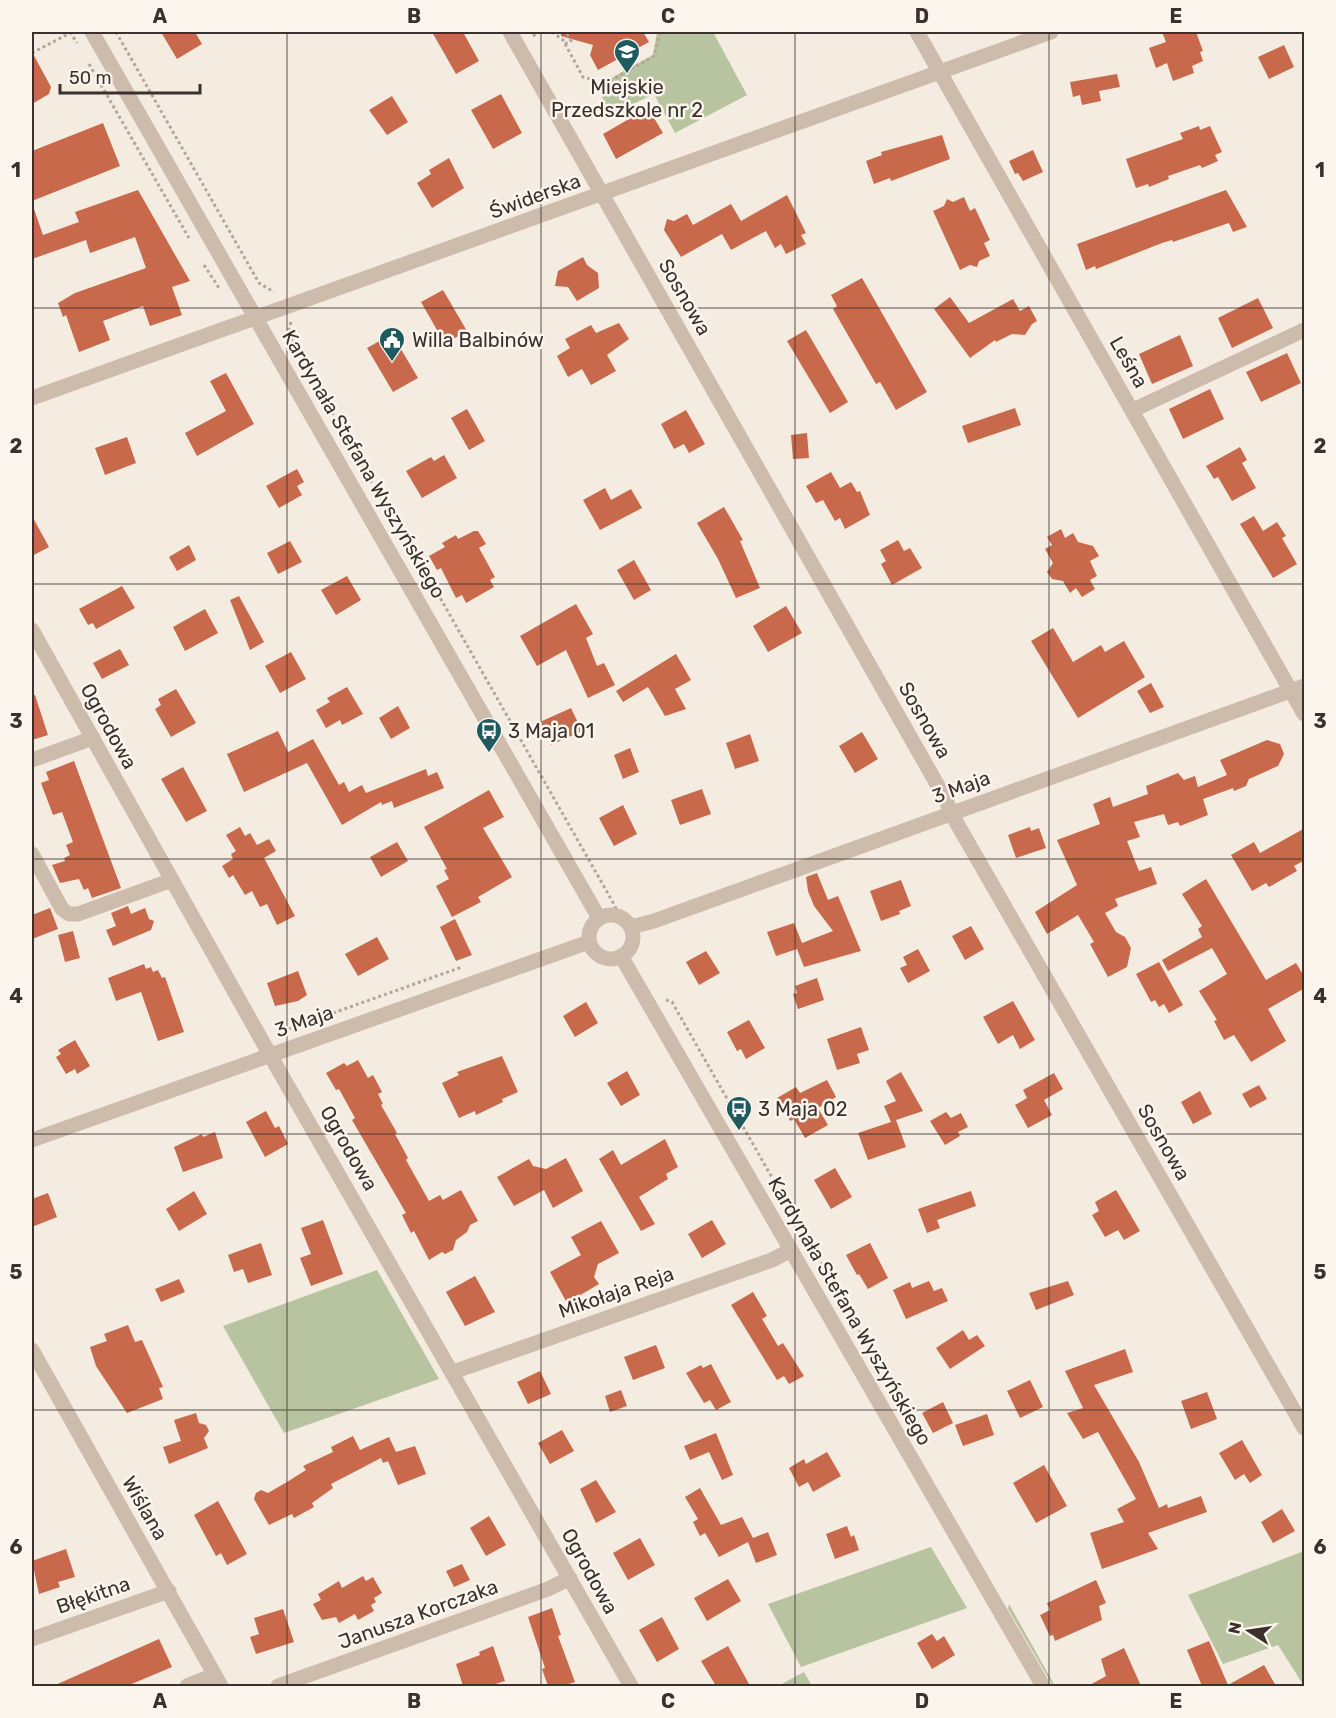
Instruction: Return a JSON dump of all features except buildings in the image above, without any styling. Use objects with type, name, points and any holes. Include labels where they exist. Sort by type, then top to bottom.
[{"type":"street","name":"Kardynała Stefana Wyszyńskiego","points":[[93,32],[599,918]]},
{"type":"street","name":"Sosnowa","points":[[510,32],[946,800],[951,813],[1305,1428]]},
{"type":"street","name":"Leśna","points":[[916,32],[1133,411],[1298,688],[1305,714]]},
{"type":"street","name":"Świderska","points":[[32,398],[1051,32]]},
{"type":"street","points":[[1133,411],[1305,330]]},
{"type":"street","name":"Ogrodowa","points":[[32,630],[270,1055],[631,1686]]},
{"type":"street","name":"3 Maja","points":[[631,927],[654,921],[1298,688]]},
{"type":"street","points":[[32,760],[93,738]]},
{"type":"street","points":[[32,854],[62,909],[69,914],[78,914],[172,880]]},
{"type":"street","points":[[617,911],[631,927],[633,941],[621,956],[614,959],[601,956],[589,942],[592,926],[599,918],[617,911]]},
{"type":"street","name":"3 Maja","points":[[32,1140],[426,1002],[589,942]]},
{"type":"street","name":"Kardynała Stefana Wyszyńskiego","points":[[621,956],[1043,1686]]},
{"type":"street","name":"Mikołaja Reja","points":[[453,1372],[772,1260],[791,1250]]},
{"type":"street","name":"Wiślana","points":[[32,1350],[218,1681]]},
{"type":"street","name":"Janusza Korczaka","points":[[278,1686],[548,1589],[570,1578]]},
{"type":"street","name":"Błękitna","points":[[32,1639],[169,1591]]},
{"type":"street","points":[[187,1686],[218,1681]]},
{"type":"path","points":[[32,53],[71,32]]},
{"type":"path","points":[[116,32],[259,283],[278,294]]},
{"type":"path","points":[[533,36],[540,32]]},
{"type":"path","points":[[552,32],[565,44],[583,77],[606,83],[654,56],[660,32]]},
{"type":"path","points":[[565,44],[571,41],[566,32]]},
{"type":"path","points":[[618,59],[626,72]]},
{"type":"path","points":[[291,314],[288,333],[409,546]]},
{"type":"path","points":[[434,587],[617,911]]},
{"type":"green space","points":[[657,32],[713,32],[747,95],[675,133],[654,94],[610,115],[597,86],[653,55]]},
{"type":"green space","points":[[377,1270],[439,1379],[284,1433],[223,1326]]},
{"type":"green space","points":[[931,1547],[967,1608],[801,1667],[768,1604]]},
{"type":"green space","points":[[1304,1551],[1304,1686],[1278,1645],[1223,1664],[1188,1595]]},
{"type":"green space","points":[[1009,1604],[1055,1686],[1008,1609]]},
{"type":"green space","points":[[804,1672],[812,1686],[778,1686]]},
{"type":"place","name":"Miejskie Przedszkole nr 2","points":[[627,75]]},
{"type":"place","name":"Willa Balbinów","points":[[392,363]]},
{"type":"place","name":"3 Maja 01","points":[[489,754]]},
{"type":"place","name":"3 Maja 02","points":[[739,1132]]}]
